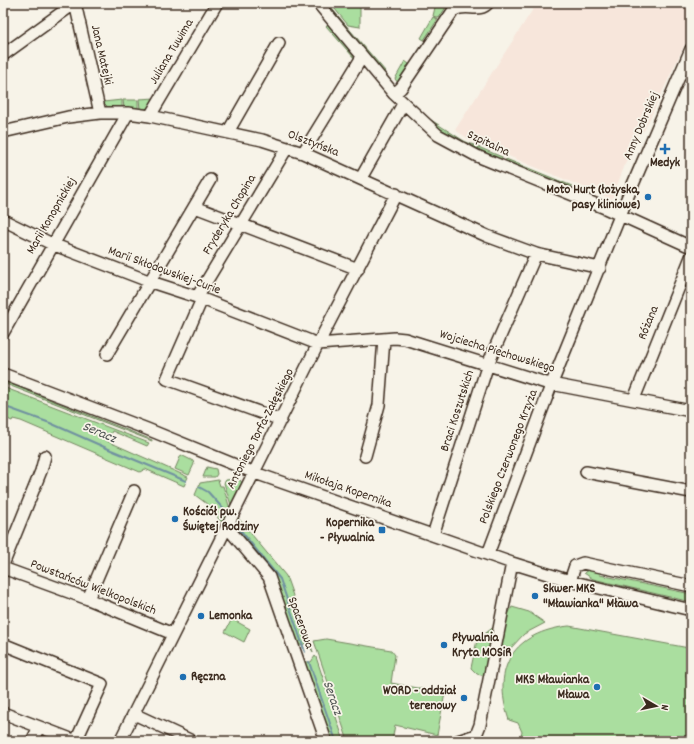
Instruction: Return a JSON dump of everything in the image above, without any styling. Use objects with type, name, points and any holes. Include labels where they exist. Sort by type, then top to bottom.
[{"type":"street","points":[[3,55],[75,3]]},
{"type":"street","name":"Jana Matejki","points":[[75,3],[100,113]]},
{"type":"street","name":"Juliana Tuwima","points":[[150,116],[217,3]]},
{"type":"street","name":"Szpitalna","points":[[318,3],[403,104],[438,135],[477,156],[621,215],[691,247]]},
{"type":"street","points":[[394,94],[401,88],[453,11],[464,6],[485,8],[488,3]]},
{"type":"street","points":[[228,132],[279,43]]},
{"type":"street","name":"Anny Dobrskiej","points":[[621,215],[691,49]]},
{"type":"street","points":[[303,153],[362,57]]},
{"type":"street","points":[[361,178],[403,104]]},
{"type":"street","name":"Olsztyńska","points":[[3,132],[68,117],[100,113],[128,113],[150,116],[228,132],[303,153],[487,236],[536,254],[600,268]]},
{"type":"street","name":"Marii Konopnickiej","points":[[3,333],[52,244],[128,113]]},
{"type":"street","name":"Fryderyka Chopina","points":[[281,420],[167,379],[200,298],[240,224],[287,148]]},
{"type":"street","points":[[107,354],[196,207],[210,180]]},
{"type":"street","name":"Antoniego Torfa-Załęskiego","points":[[120,741],[318,344],[396,194]]},
{"type":"street","points":[[196,207],[358,269]]},
{"type":"street","name":"Polskiego Czerwonego Krzyża","points":[[488,554],[552,383],[621,215]]},
{"type":"street","name":"Marii Skłodowskiej-Curie","points":[[3,220],[52,244],[150,282],[200,298],[318,344]]},
{"type":"street","name":"Braci Koszutskich","points":[[433,535],[488,364],[536,254]]},
{"type":"street","name":"Różana","points":[[634,399],[691,257]]},
{"type":"street","points":[[365,456],[379,405],[384,339]]},
{"type":"street","name":"Wojciecha Piechowskiego","points":[[318,344],[384,339],[405,339],[419,342],[546,383],[691,411]]},
{"type":"street","name":"Mikołaja Kopernika","points":[[3,374],[132,423],[254,472],[512,563],[574,582],[691,610]]},
{"type":"street","points":[[3,566],[41,471],[45,456]]},
{"type":"street","points":[[586,472],[691,492]]},
{"type":"street","points":[[88,600],[134,491]]},
{"type":"street","name":"Spacerowa","points":[[227,527],[269,577],[326,741]]},
{"type":"street","points":[[458,741],[476,735],[480,725],[512,563]]},
{"type":"street","points":[[574,582],[584,568],[591,564],[691,586]]},
{"type":"street","name":"Powstańców Wielkopolskich","points":[[3,566],[173,634]]},
{"type":"street","points":[[3,644],[102,684],[76,741],[3,713]]},
{"type":"street","points":[[134,714],[192,741]]},
{"type":"street","points":[[32,741],[39,727]]},
{"type":"shaded area","points":[[537,3],[691,3],[691,31],[644,131],[637,133],[612,199],[472,141],[455,130]]},
{"type":"green space","points":[[323,3],[327,3],[385,71],[383,73]]},
{"type":"green space","points":[[330,3],[360,3],[360,27],[348,25]]},
{"type":"green space","points":[[436,3],[448,4],[439,18],[433,16]]},
{"type":"green space","points":[[433,17],[438,19],[424,40],[421,38]]},
{"type":"green space","points":[[328,24],[354,55],[355,59],[326,26]]},
{"type":"green space","points":[[405,61],[409,64],[406,67],[409,70],[399,84],[395,79]]},
{"type":"green space","points":[[155,98],[148,109],[140,109],[139,99]]},
{"type":"green space","points":[[122,100],[122,108],[108,107],[103,102]]},
{"type":"green space","points":[[123,100],[138,100],[138,109],[124,108]]},
{"type":"green space","points":[[431,120],[464,141],[502,157],[501,160],[446,134],[430,122]]},
{"type":"green space","points":[[506,159],[572,186],[571,188],[505,162]]},
{"type":"green space","points":[[3,381],[152,440],[152,441],[3,383]]},
{"type":"green space","points":[[3,387],[149,443],[147,446],[112,431],[107,441],[188,477],[184,486],[145,469],[140,472],[21,421],[13,419],[12,421],[3,417]]},
{"type":"green space","points":[[181,455],[193,461],[194,464],[189,475],[175,469]]},
{"type":"green space","points":[[207,467],[216,469],[217,474],[215,477],[203,477]]},
{"type":"green space","points":[[218,480],[220,486],[223,486],[230,509],[223,522],[219,520],[216,513],[206,509],[207,504],[195,495],[200,483]]},
{"type":"green space","points":[[226,480],[240,480],[242,483],[231,505],[224,483]]},
{"type":"green space","points":[[238,518],[286,576],[313,652],[308,643],[297,646],[274,584],[232,529]]},
{"type":"green space","points":[[589,569],[601,571],[600,575],[691,594],[691,602],[593,579],[584,573]]},
{"type":"green space","points":[[512,607],[529,612],[545,623],[524,634],[510,649],[501,646],[506,618]]},
{"type":"green space","points":[[232,619],[250,629],[244,642],[225,632]]},
{"type":"green space","points":[[495,626],[485,676],[477,674],[471,668],[477,640]]},
{"type":"green space","name":"MKS Mławianka Mława","points":[[569,626],[689,648],[686,676],[691,683],[691,741],[520,741],[522,732],[518,723],[509,720],[504,701],[503,684],[506,669],[512,655],[521,644],[534,636],[550,630]]},
{"type":"green space","points":[[326,639],[391,650],[395,655],[391,683],[445,693],[437,735],[395,725],[392,741],[348,741],[314,641]]},
{"type":"green space","points":[[315,656],[344,741],[328,741],[303,662],[311,662]]},
{"type":"waterway","name":"Seracz","points":[[3,406],[50,423],[186,481]]},
{"type":"waterway","name":"Seracz","points":[[199,487],[208,492],[226,512]]},
{"type":"waterway","name":"Seracz","points":[[237,526],[280,579],[305,652]]},
{"type":"waterway","name":"Seracz","points":[[309,662],[336,741]]},
{"type":"place","name":"Medyk","points":[[665,149]]},
{"type":"place","name":"Moto Hurt (łożyska, pasy kliniowe)","points":[[648,197]]},
{"type":"place","name":"Kościół pw. Świętej Rodziny","points":[[175,519]]},
{"type":"place","name":"Kopernika - Pływalnia","points":[[382,530]]},
{"type":"place","name":"Skwer MKS \"Mławianka\" Mława","points":[[535,596]]},
{"type":"place","name":"Lemonka","points":[[201,616]]},
{"type":"place","name":"Pływalnia Kryta MOSiR","points":[[444,645]]},
{"type":"place","name":"Ręczna","points":[[183,677]]},
{"type":"place","name":"MKS Mławianka Mława","points":[[597,687]]},
{"type":"place","name":"WORD - oddział terenowy","points":[[464,698]]}]
